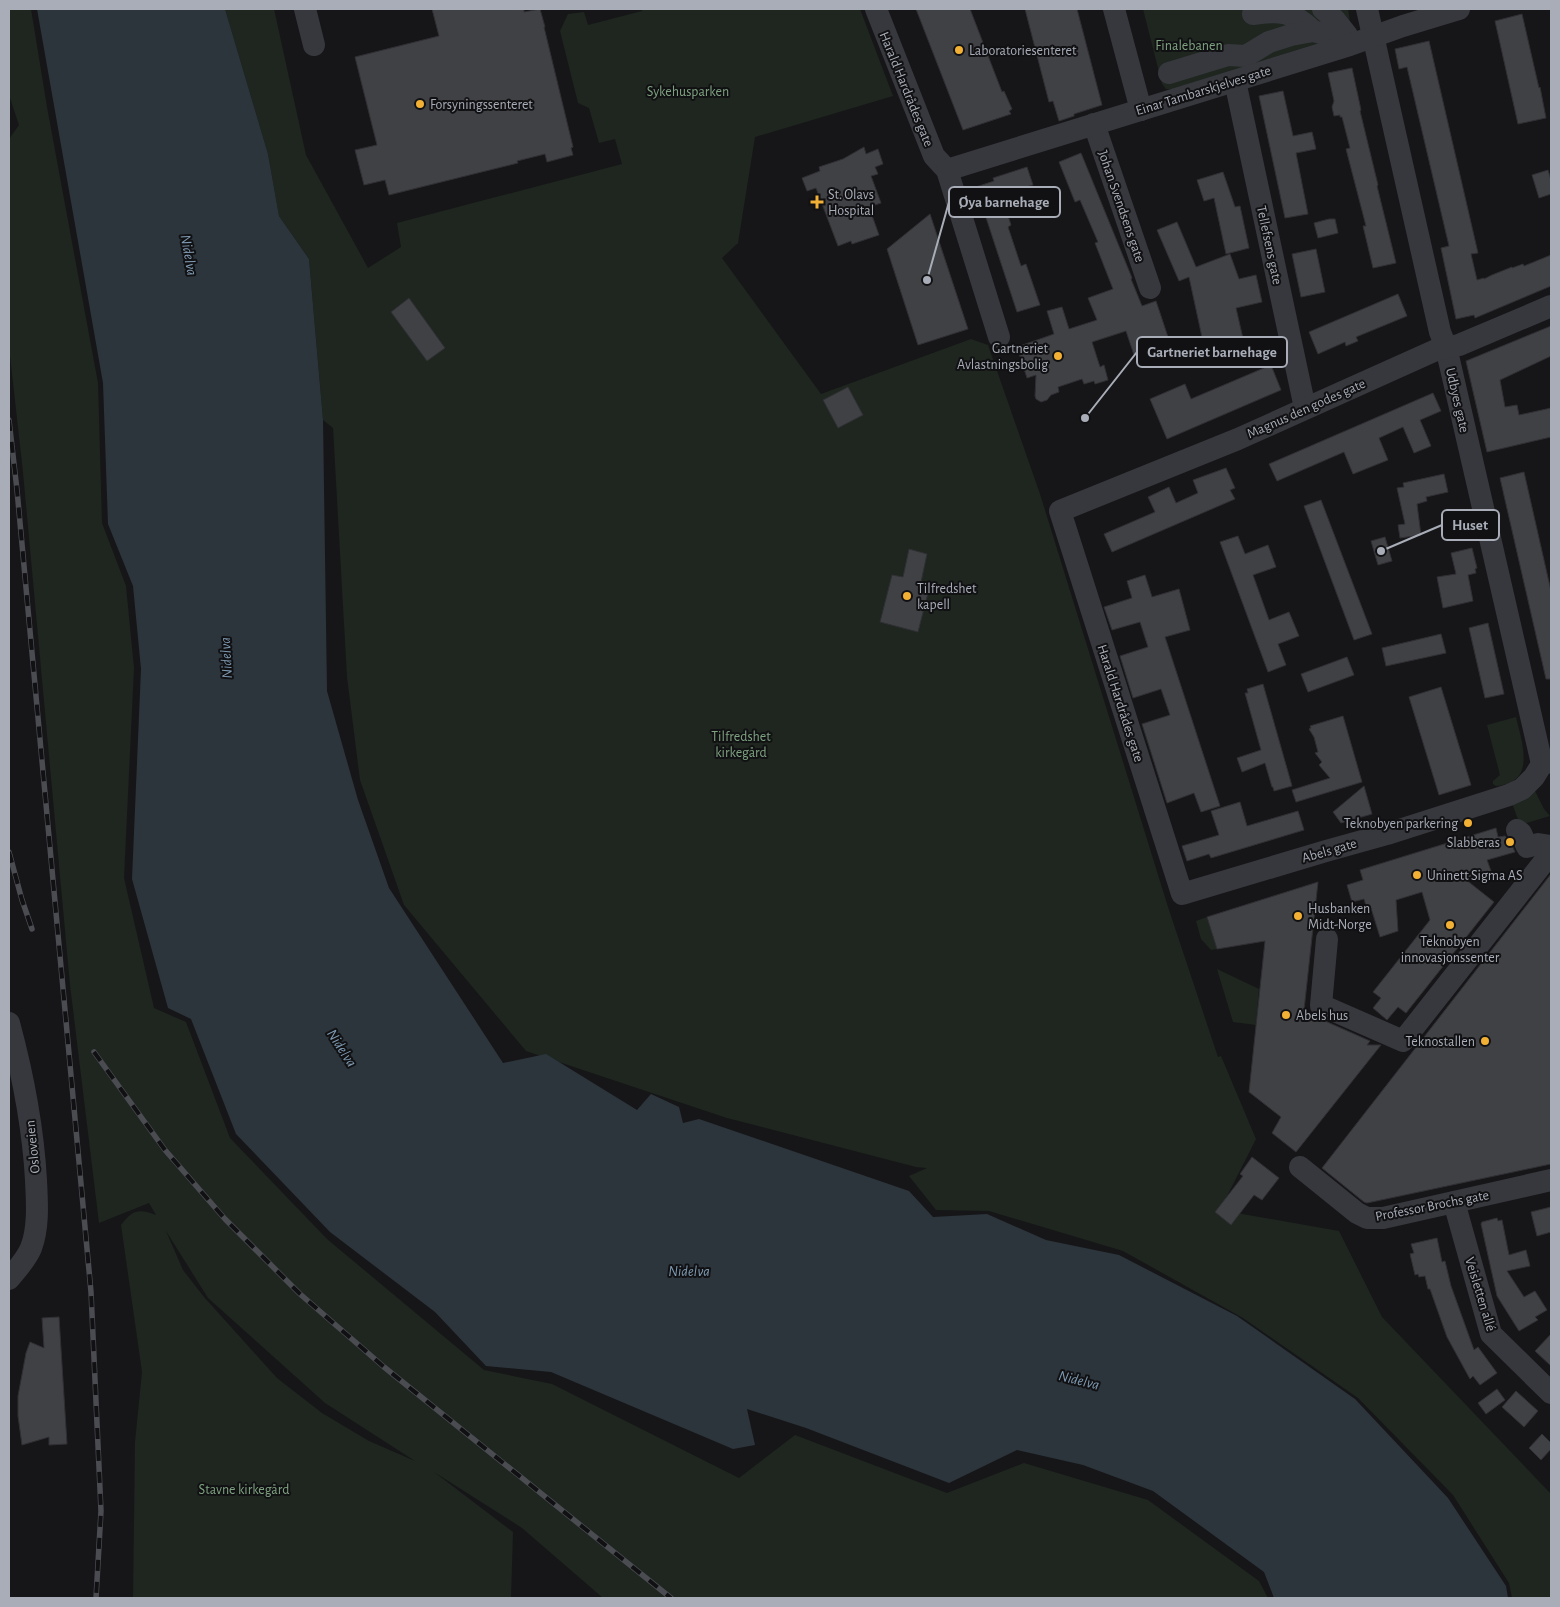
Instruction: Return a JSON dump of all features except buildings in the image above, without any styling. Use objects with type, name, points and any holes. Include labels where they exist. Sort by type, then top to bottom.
[{"type":"street","points":[[305,9],[314,45]]},
{"type":"street","name":"Harald Hardrådes gate","points":[[876,9],[934,156],[947,170],[999,336]]},
{"type":"street","points":[[1114,9],[1140,110]]},
{"type":"street","points":[[1169,73],[1228,55],[1246,56],[1269,42],[1290,35],[1312,31],[1324,34],[1347,35],[1323,9]]},
{"type":"street","name":"Udbyes gate","points":[[1367,9],[1440,332],[1446,347],[1547,763]]},
{"type":"street","name":"Einar Tambarskjelves gate","points":[[947,170],[1459,9]]},
{"type":"street","points":[[1254,14],[1276,10],[1301,20],[1312,31]]},
{"type":"street","points":[[1269,42],[1276,10]]},
{"type":"street","name":"Tellefsens gate","points":[[1235,81],[1305,408]]},
{"type":"street","name":"Johan Svendsens gate","points":[[1094,124],[1150,288]]},
{"type":"street","name":"Magnus den godes gate","points":[[1060,511],[1163,470],[1436,350],[1459,345],[1551,306]]},
{"type":"street","name":"Harald Hardrådes gate","points":[[1060,511],[1182,894]]},
{"type":"street","name":"Abels gate","points":[[1182,894],[1387,834],[1494,800],[1522,789],[1547,763]]},
{"type":"street","points":[[1327,939],[1321,1005],[1403,1040],[1547,858],[1551,846],[1538,844],[1527,847],[1521,833],[1517,830]]},
{"type":"street","name":"Osloveien","points":[[9,1023],[28,1103],[36,1193],[34,1236],[25,1260],[12,1273]]},
{"type":"street","name":"Professor Brochs gate","points":[[1300,1166],[1357,1213],[1367,1218],[1383,1218],[1551,1180]]},
{"type":"street","name":"Veisletten allé","points":[[1454,1202],[1491,1334],[1551,1393]]},
{"type":"green space","name":"Stavne kirkegård","points":[[9,9],[31,9],[47,107],[98,383],[102,523],[126,586],[134,668],[124,878],[154,1008],[186,1022],[230,1138],[327,1239],[484,1370],[552,1384],[739,1478],[795,1435],[947,1493],[1024,1463],[1148,1500],[1259,1581],[1268,1598],[603,1598],[522,1528],[434,1472],[513,1532],[511,1598],[133,1598],[135,1442],[142,1372],[121,1225],[132,1213],[140,1211],[156,1215],[149,1203],[99,1223],[70,985],[23,472],[9,347],[9,139],[19,125],[9,95]],"holes":[[[166,1231],[208,1298],[325,1403],[415,1461],[369,1441],[322,1413],[277,1378],[204,1297],[183,1270]]]},
{"type":"green space","name":"Tilfredshet kirkegård","points":[[225,9],[274,9],[306,155],[368,268],[401,247],[397,223],[622,164],[615,139],[599,143],[589,108],[578,103],[560,31],[568,14],[584,12],[588,25],[642,11],[641,9],[860,9],[893,96],[755,137],[738,243],[722,258],[821,394],[971,339],[988,345],[1040,494],[1168,907],[1218,1057],[1221,1056],[1256,1139],[1220,1210],[1339,1231],[1382,1317],[1551,1494],[1551,1598],[1512,1598],[1509,1583],[1453,1495],[1358,1398],[1243,1318],[1123,1251],[989,1211],[936,1210],[909,1176],[927,1168],[916,1167],[727,1118],[526,1051],[404,905],[360,780],[347,677],[333,428],[323,420],[309,259],[279,216],[268,154]]},
{"type":"green space","name":"Finalebanen","points":[[1143,9],[1348,9],[1349,21],[1341,36],[1174,89],[1166,89],[1162,84]]},
{"type":"green space","points":[[1516,717],[1523,749],[1524,760],[1522,770],[1517,778],[1509,783],[1496,786],[1493,784],[1493,781],[1500,775],[1487,725]]},
{"type":"green space","points":[[1534,789],[1544,809],[1550,816],[1520,825],[1512,803]]},
{"type":"green space","points":[[1207,917],[1217,949],[1211,950],[1201,939],[1196,921]]},
{"type":"green space","points":[[1217,969],[1259,989],[1256,1025],[1233,1022]]},
{"type":"water","name":"Nidelva","points":[[37,9],[225,9],[268,154],[279,216],[309,259],[323,420],[327,691],[358,800],[389,888],[503,1063],[546,1054],[637,1110],[651,1094],[679,1107],[683,1123],[699,1119],[909,1191],[933,1217],[987,1214],[1046,1240],[1119,1255],[1237,1316],[1355,1399],[1448,1498],[1506,1586],[1508,1598],[1274,1598],[1264,1572],[1153,1491],[1083,1465],[1017,1450],[949,1483],[806,1428],[747,1409],[755,1445],[733,1449],[551,1372],[486,1366],[435,1312],[330,1232],[236,1134],[191,1019],[168,1008],[132,879],[141,669],[133,586],[108,524],[103,383]]},
{"type":"railway","points":[[9,420],[91,1292],[101,1511],[96,1598]]},
{"type":"railway","points":[[9,852],[32,929]]},
{"type":"railway","points":[[94,1052],[165,1150],[225,1219],[300,1294],[384,1367],[671,1598]]},
{"type":"place","name":"Laboratoriesenteret","points":[[959,50]]},
{"type":"place","name":"Forsyningssenteret","points":[[420,104]]},
{"type":"place","name":"St. Olavs Hospital","points":[[817,202]]},
{"type":"place","name":"Øya barnehage","points":[[927,280]]},
{"type":"place","name":"Gartneriet Avlastningsbolig","points":[[1058,356]]},
{"type":"place","name":"Gartneriet barnehage","points":[[1085,418]]},
{"type":"place","name":"Huset","points":[[1381,551]]},
{"type":"place","name":"Tilfredshet kapell","points":[[907,596]]},
{"type":"place","name":"Teknobyen parkering","points":[[1468,823]]},
{"type":"place","name":"Slabberas","points":[[1510,842]]},
{"type":"place","name":"Uninett Sigma AS","points":[[1417,875]]},
{"type":"place","name":"Husbanken Midt-Norge","points":[[1298,916]]},
{"type":"place","name":"Teknobyen innovasjonssenter","points":[[1450,925]]},
{"type":"place","name":"Abels hus","points":[[1286,1015]]},
{"type":"place","name":"Teknostallen","points":[[1485,1041]]},
{"type":"park label","name":"Sykehusparken","points":[[688,91]]}]
